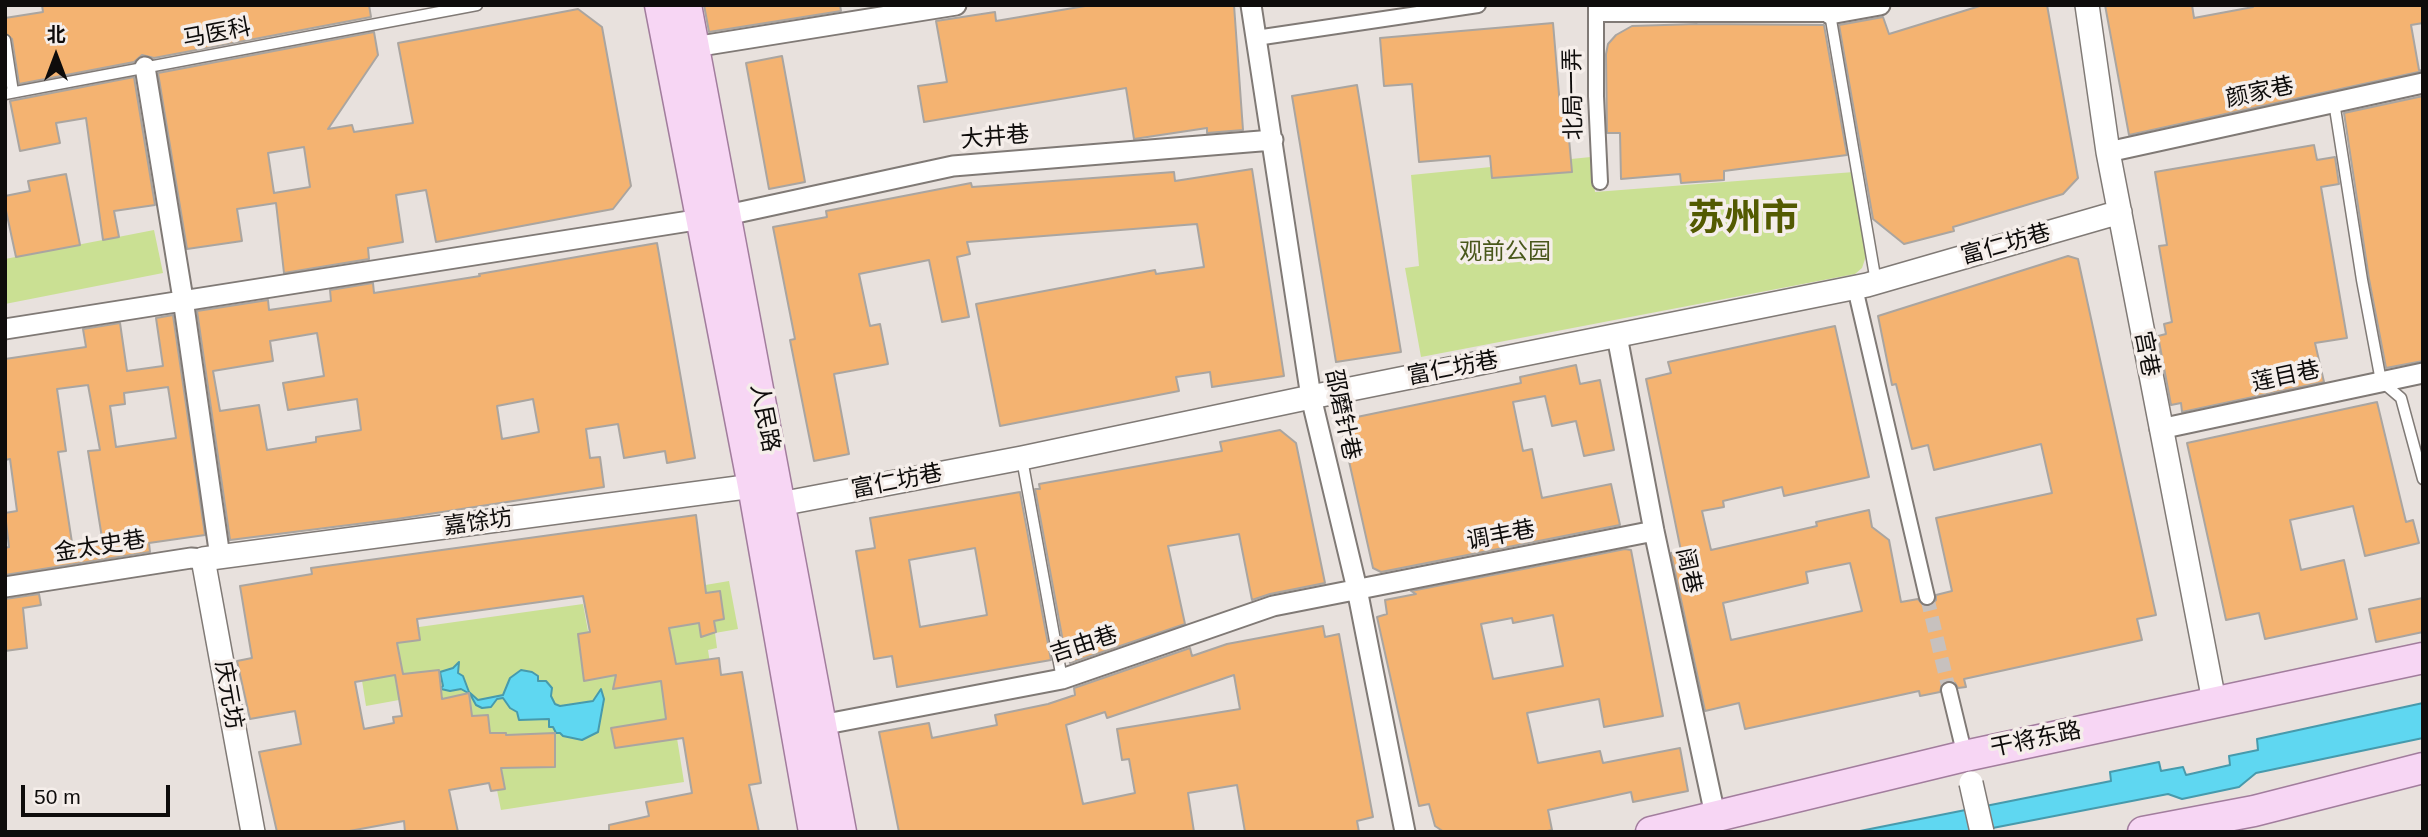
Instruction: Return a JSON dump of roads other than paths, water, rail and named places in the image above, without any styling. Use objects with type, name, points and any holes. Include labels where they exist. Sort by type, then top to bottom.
[{"type":"main road","name":"人民路","points":[[660,5],[714,217],[780,504],[841,832]]},
{"type":"main road","name":"人民路","points":[[686,5],[694,47],[714,217],[753,486],[814,832]]},
{"type":"main road","name":"干将东路","points":[[1651,832],[1715,815],[1968,769],[2214,701],[2423,658]]},
{"type":"main road","points":[[2143,832],[2266,808],[2423,768]]},
{"type":"street","points":[[694,47],[956,5]]},
{"type":"street","name":"邵磨针巷","points":[[1251,5],[1311,397],[1357,589],[1405,832]]},
{"type":"street","points":[[1256,38],[1478,5]]},
{"type":"street","points":[[1596,9],[1830,14],[1880,5]]},
{"type":"street","name":"宫巷","points":[[2087,5],[2108,152],[2214,701]]},
{"type":"street","name":"北局一弄","points":[[1596,9],[1600,182]]},
{"type":"street","points":[[145,67],[183,299],[211,558]]},
{"type":"street","name":"颜家巷","points":[[2108,152],[2423,83]]},
{"type":"street","name":"大井巷","points":[[5,329],[714,217],[953,166],[1273,140]]},
{"type":"street","name":"富仁坊巷","points":[[780,504],[1022,458],[1865,285],[2120,212]]},
{"type":"street","points":[[1865,285],[1927,597]]},
{"type":"street","name":"阔巷","points":[[1617,336],[1654,531],[1715,815]]},
{"type":"street","name":"莲目巷","points":[[2160,429],[2423,373]]},
{"type":"street","name":"嘉馀坊","points":[[211,558],[753,486]]},
{"type":"street","name":"调丰巷","points":[[1357,589],[1654,531]]},
{"type":"street","name":"金太史巷","points":[[5,587],[191,558],[211,558]]},
{"type":"street","name":"庆元坊","points":[[211,558],[253,832]]},
{"type":"street","name":"吉由巷","points":[[821,725],[1062,679],[1273,606],[1357,589]]},
{"type":"street","points":[[1949,690],[1982,832]]},
{"type":"lane","name":"马医科","points":[[9,93],[477,5]]},
{"type":"lane","points":[[1830,14],[1865,285]]},
{"type":"lane","points":[[5,40],[9,93]]},
{"type":"lane","points":[[2334,102],[2381,381],[2400,398],[2423,479]]},
{"type":"lane","points":[[1022,458],[1062,679]]},
{"type":"water","points":[[459,662],[458,673],[463,676],[469,692],[478,700],[503,695],[510,678],[521,670],[532,672],[538,676],[538,681],[546,681],[552,688],[551,696],[555,704],[560,706],[593,701],[601,689],[604,699],[598,732],[582,740],[563,736],[556,733],[553,727],[549,727],[549,719],[519,720],[517,712],[510,708],[503,698],[497,699],[491,707],[482,708],[476,705],[470,694],[461,689],[437,691],[443,686],[440,672],[453,668]]},
{"type":"water","points":[[2423,703],[2423,738],[2256,773],[2239,787],[2182,799],[2168,794],[1972,832],[1855,832],[2111,781],[2110,772],[2159,762],[2161,771],[2183,767],[2186,775],[2230,765],[2229,756],[2258,750],[2257,739]]},
{"type":"tunnel","points":[[1927,597],[1949,690]]},
{"type":"district","name":"苏州市","points":[[1743,220]]},
{"type":"park label","name":"观前公园","points":[[1505,253]]}]
